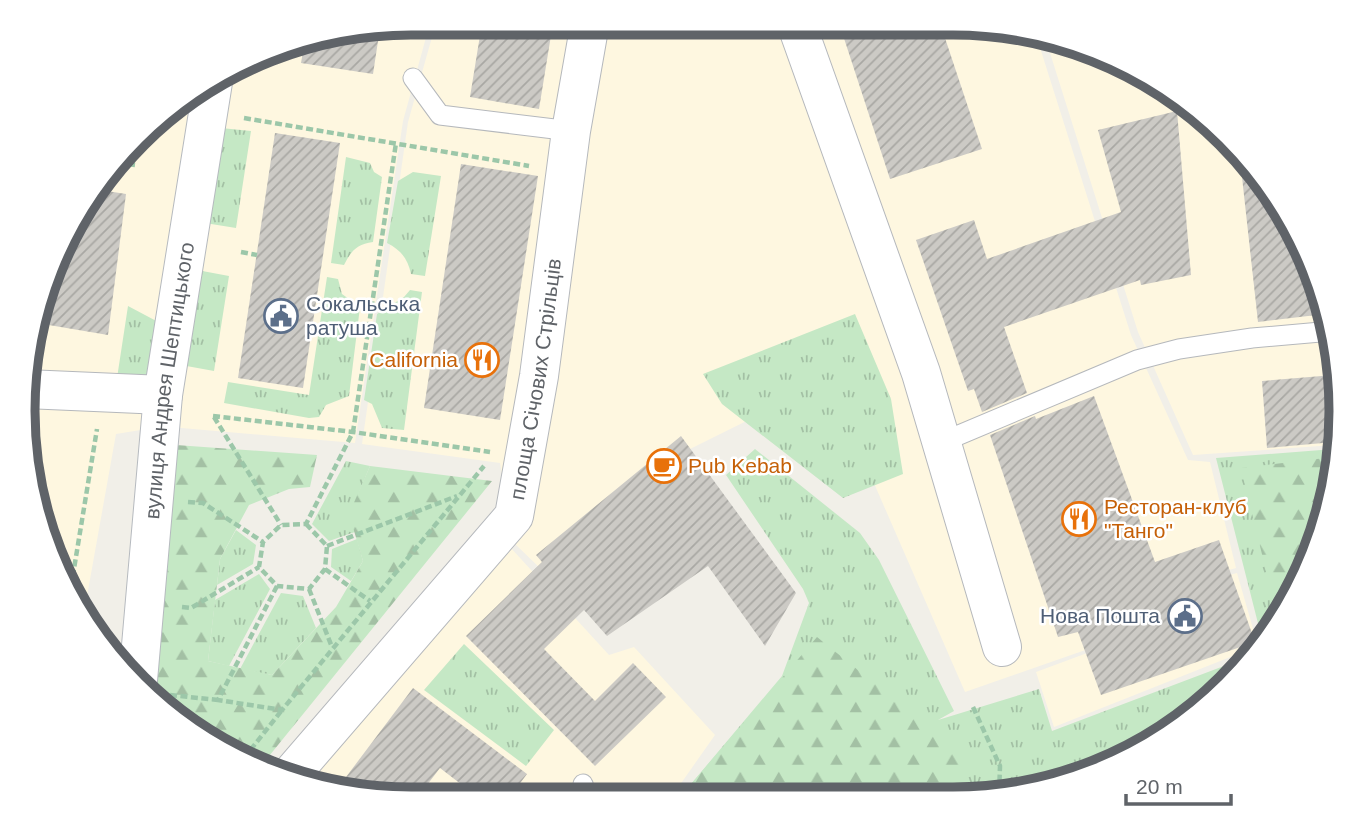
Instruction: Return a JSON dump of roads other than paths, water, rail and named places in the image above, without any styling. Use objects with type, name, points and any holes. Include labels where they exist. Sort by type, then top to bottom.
[{"type":"street","name":"площа Січових Стрільців","points":[[297,769],[514,516],[539,376],[571,131],[588,35]]},
{"type":"street","points":[[800,35],[921,373],[1002,647]]},
{"type":"street","name":"вулиця Андрея Шептицького","points":[[144,675],[163,395],[210,98]]},
{"type":"street","points":[[36,389],[163,395]]},
{"type":"lane","points":[[412,78],[440,115],[571,131]]},
{"type":"lane","points":[[940,443],[1137,360],[1178,349],[1252,338],[1321,332]]},
{"type":"place","name":"Сокальська ратуша","points":[[281,316]]},
{"type":"place","name":"California","points":[[482,360]]},
{"type":"place","name":"Pub Kebab","points":[[664,466]]},
{"type":"place","name":"Ресторан-клуб \"Танго\"","points":[[1079,519]]},
{"type":"place","name":"Нова Пошта","points":[[1185,616]]}]
